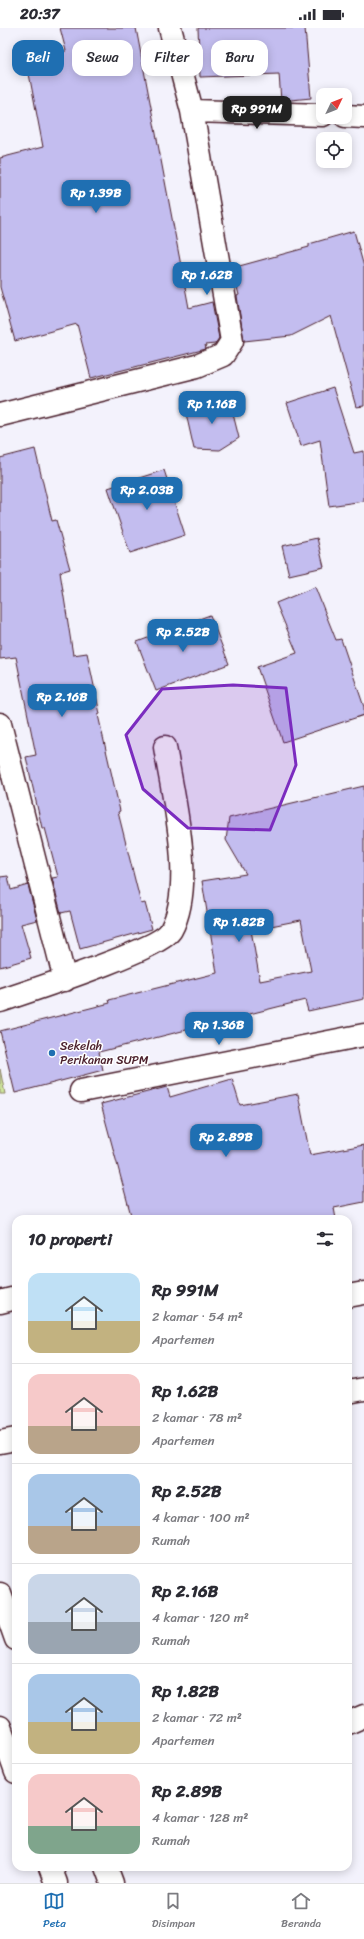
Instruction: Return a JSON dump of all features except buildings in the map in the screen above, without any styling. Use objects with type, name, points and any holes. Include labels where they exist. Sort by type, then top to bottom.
[{"type":"main road","points":[[0,415],[198,366],[223,355],[232,341],[192,111],[170,28]]},
{"type":"main road","points":[[192,111],[316,115]]},
{"type":"main road","points":[[352,116],[364,117]]},
{"type":"main road","points":[[0,724],[65,980]]},
{"type":"main road","points":[[0,1001],[65,980],[156,942],[170,932],[181,901],[182,857],[165,748]]},
{"type":"main road","points":[[81,1091],[364,1035]]},
{"type":"main road","points":[[352,1295],[364,1293]]},
{"type":"main road","points":[[0,1302],[12,1299]]},
{"type":"main road","points":[[352,1391],[364,1389]]},
{"type":"main road","points":[[0,1442],[12,1440]]},
{"type":"main road","points":[[0,1594],[12,1628]]},
{"type":"main road","points":[[352,1721],[364,1716]]},
{"type":"main road","points":[[0,1727],[12,1761]]},
{"type":"main road","points":[[52,1871],[56,1883]]},
{"type":"main road","points":[[108,1871],[112,1883]]},
{"type":"highlighted area","points":[[233,685],[286,688],[296,765],[270,830],[188,828],[143,789],[126,735],[162,689]]},
{"type":"green space","points":[[0,1069],[5,1094],[0,1094]]},
{"type":"place","name":"Sekelah Perikanan SUPM","points":[[52,1053]]}]
